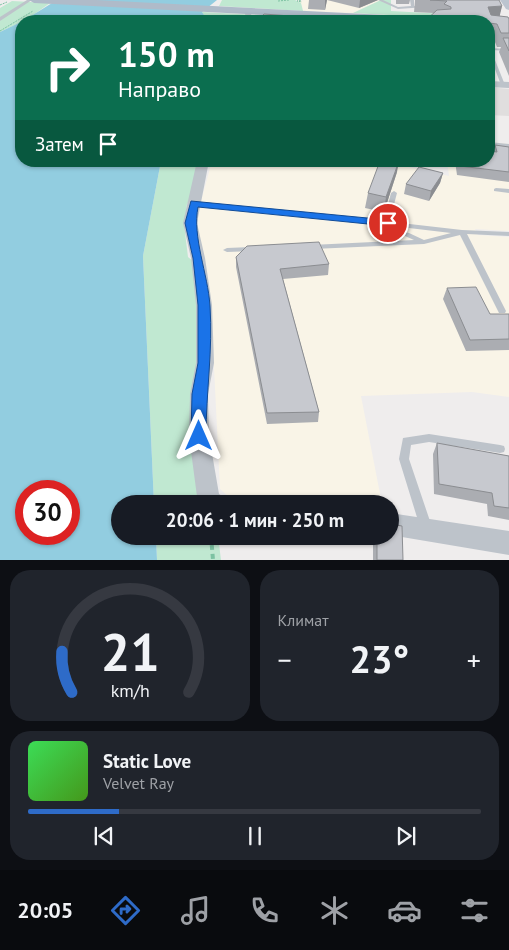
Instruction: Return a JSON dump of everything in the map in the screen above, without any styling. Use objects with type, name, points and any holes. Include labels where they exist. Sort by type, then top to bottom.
[{"type":"main road","points":[[35,4],[302,8],[377,15]]},
{"type":"street","points":[[0,19],[30,0]]},
{"type":"street","points":[[248,15],[249,10]]},
{"type":"street","points":[[202,167],[190,223],[198,258],[204,305],[204,363],[199,394],[199,436],[211,495]]},
{"type":"street","points":[[399,525],[509,543]]},
{"type":"lane","points":[[380,0],[398,8],[430,8]]},
{"type":"lane","points":[[412,0],[413,7]]},
{"type":"lane","points":[[495,49],[509,50]]},
{"type":"lane","points":[[496,68],[506,85]]},
{"type":"lane","points":[[495,145],[509,146]]},
{"type":"lane","points":[[496,190],[509,191]]},
{"type":"lane","points":[[394,193],[388,212],[388,230],[407,234],[424,242]]},
{"type":"lane","points":[[194,204],[462,232],[509,234]]},
{"type":"lane","points":[[306,247],[424,242],[462,232]]},
{"type":"lane","points":[[462,232],[502,311]]},
{"type":"lane","points":[[227,250],[257,249]]},
{"type":"lane","points":[[427,529],[404,459],[407,441],[429,438],[500,449]]},
{"type":"path","points":[[276,1],[301,0]]},
{"type":"path","points":[[298,1],[302,8]]},
{"type":"path","points":[[21,15],[35,4]]},
{"type":"path","points":[[0,31],[15,19]]},
{"type":"path","points":[[212,545],[213,560]]},
{"type":"shaded area","points":[[381,0],[353,13],[303,11],[298,1]]},
{"type":"shaded area","points":[[495,88],[509,89],[509,116],[495,115]]},
{"type":"shaded area","points":[[495,143],[509,144],[509,231],[475,229],[478,235],[509,237],[509,397],[472,392],[361,396],[380,495],[227,495],[220,489],[212,327],[195,223],[210,167],[408,167],[449,176],[448,167],[495,167]]},
{"type":"green space","points":[[222,0],[295,0],[301,3],[303,11],[219,6]]},
{"type":"green space","points":[[381,0],[391,0],[391,11],[463,15],[390,15],[353,13]]},
{"type":"green space","points":[[12,1],[50,3],[33,15],[15,15],[15,25],[0,32],[0,8]]},
{"type":"green space","points":[[202,12],[256,15],[204,15]]},
{"type":"green space","points":[[495,17],[499,17],[501,21],[495,21]]},
{"type":"green space","points":[[160,167],[199,167],[192,199],[187,204],[184,224],[188,257],[194,262],[198,304],[201,495],[154,495],[143,256]]},
{"type":"green space","points":[[156,545],[219,545],[221,560],[157,560]]},
{"type":"water","points":[[57,0],[217,0],[202,12],[204,15],[33,15]]},
{"type":"water","points":[[15,25],[15,167],[160,167],[143,256],[154,495],[111,495],[111,545],[156,545],[157,560],[0,560],[0,32]]},
{"type":"building","points":[[430,0],[499,0],[502,6],[488,7],[491,15],[432,15],[437,10],[451,9],[451,7],[444,4],[447,1]]},
{"type":"building","points":[[495,15],[508,17],[509,33],[501,33],[497,24],[495,24]]},
{"type":"building","points":[[503,38],[509,38],[509,51]]},
{"type":"building","points":[[495,145],[509,147],[509,172],[468,167],[495,167],[495,152],[497,152]]},
{"type":"building","points":[[378,167],[397,167],[386,197],[368,193]]},
{"type":"building","points":[[419,167],[443,173],[431,191],[406,184]]},
{"type":"building","points":[[319,242],[329,264],[280,269],[319,412],[267,413],[236,257],[247,246]]},
{"type":"building","points":[[476,287],[490,314],[509,314],[509,339],[470,340],[447,288]]},
{"type":"building","points":[[437,443],[509,456],[509,508],[494,506],[492,493],[439,484]]},
{"type":"building","points":[[399,526],[402,526],[403,560],[377,560],[377,545],[399,545]]},
{"type":"route","points":[[199,436],[199,394],[204,363],[204,305],[201,274],[190,223],[194,204],[388,223]]}]
